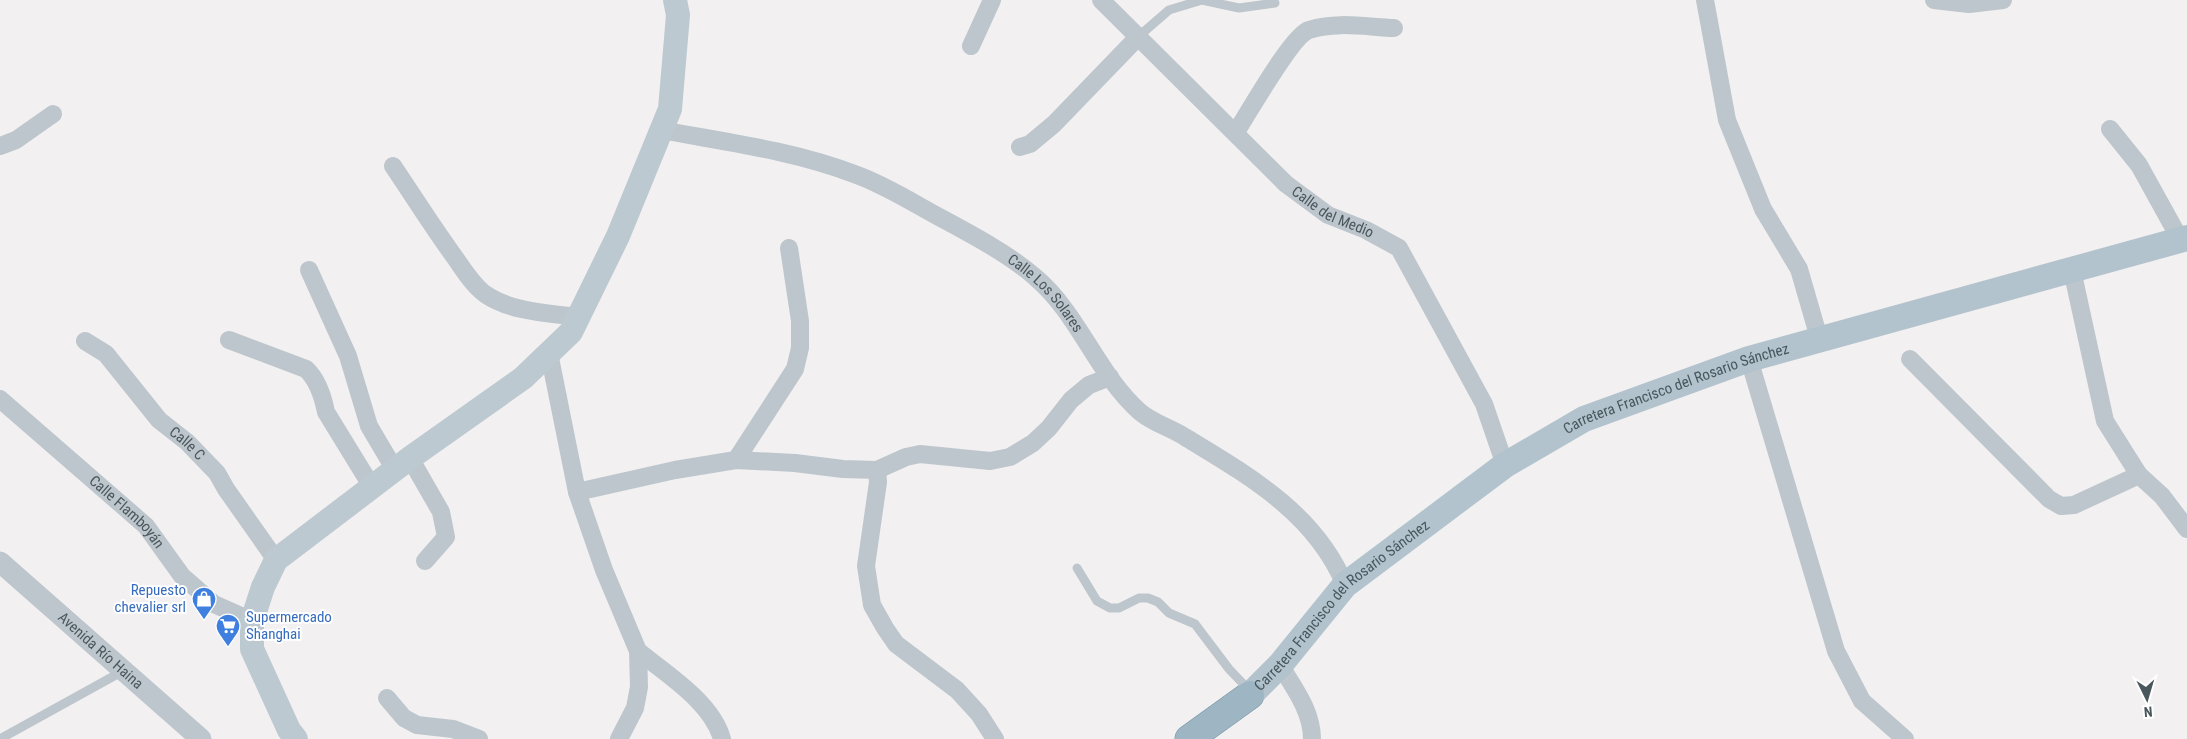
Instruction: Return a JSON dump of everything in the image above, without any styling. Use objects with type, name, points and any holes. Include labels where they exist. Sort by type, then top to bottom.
[{"type":"highway","points":[[1189,739],[1251,694]]},
{"type":"highway","points":[[1210,739],[1251,694]]},
{"type":"main road","points":[[296,739],[289,730],[252,649],[252,621],[263,587],[276,560],[402,464],[523,378],[570,332],[618,236],[670,109],[678,15],[676,0]]},
{"type":"main road","name":"Carretera Francisco del Rosario Sánchez","points":[[1251,694],[1280,665],[1345,585],[1505,464],[1584,419],[1749,359],[1819,338],[2184,239]]},
{"type":"street","points":[[971,46],[992,0]]},
{"type":"street","name":"Calle del Medio","points":[[1102,0],[1286,184],[1328,215],[1366,230],[1399,248],[1484,404],[1505,464]]},
{"type":"street","points":[[1705,0],[1726,120],[1763,209],[1799,269],[1819,338]]},
{"type":"street","points":[[1934,0],[1969,4],[2003,0]]},
{"type":"street","points":[[1236,132],[1269,78],[1296,40],[1307,30],[1334,25],[1394,28]]},
{"type":"street","points":[[1020,147],[1030,144],[1054,124],[1138,36]]},
{"type":"street","points":[[0,146],[16,140],[53,114]]},
{"type":"street","points":[[2110,129],[2139,165],[2184,239]]},
{"type":"street","name":"Calle Los Solares","points":[[662,130],[764,148],[806,158],[857,174],[895,191],[971,234],[1035,277],[1052,294],[1078,327],[1110,378],[1141,412],[1183,436],[1276,496],[1301,518],[1323,543],[1345,585]]},
{"type":"street","points":[[393,166],[467,275],[485,294],[505,304],[525,309],[578,317]]},
{"type":"street","points":[[736,460],[795,369],[800,348],[800,320],[789,248]]},
{"type":"street","points":[[308,270],[348,356],[368,426],[441,512],[446,537],[425,561]]},
{"type":"street","points":[[2072,270],[2104,421],[2139,475],[2162,496],[2187,529]]},
{"type":"street","points":[[230,340],[306,369],[311,374],[324,398],[326,412],[372,487]]},
{"type":"street","name":"Calle C","points":[[85,341],[106,354],[159,420],[186,442],[217,473],[226,489],[276,560]]},
{"type":"street","points":[[549,353],[578,492],[604,570],[638,651],[639,687],[635,708],[619,739]]},
{"type":"street","points":[[1749,359],[1836,651],[1862,701],[1906,739]]},
{"type":"street","points":[[1910,359],[2049,499],[2061,506],[2074,505],[2139,475]]},
{"type":"street","points":[[578,492],[675,470],[736,460],[795,462],[843,469],[877,470],[906,457],[920,454],[990,461],[1010,457],[1033,443],[1049,428],[1071,400],[1089,385],[1110,378]]},
{"type":"street","name":"Calle Flamboyán","points":[[0,399],[146,526],[182,576],[214,604],[252,621]]},
{"type":"street","points":[[877,470],[878,482],[866,566],[872,605],[884,628],[896,644],[957,690],[978,714],[995,739]]},
{"type":"street","name":"Avenida Río Haina","points":[[0,562],[201,739]]},
{"type":"street","points":[[638,651],[692,694],[720,730],[722,739]]},
{"type":"street","points":[[1280,665],[1302,702],[1312,726],[1312,739]]},
{"type":"street","points":[[387,698],[404,718],[416,725],[453,729],[479,739]]},
{"type":"lane","points":[[1138,36],[1169,10],[1202,0],[1239,8],[1275,3]]},
{"type":"lane","points":[[1077,568],[1096,601],[1110,608],[1118,608],[1139,598],[1148,598],[1158,602],[1170,613],[1195,624],[1229,669],[1251,694]]},
{"type":"lane","points":[[0,739],[123,671]]},
{"type":"place","name":"Repuesto chevalier srl","points":[[204,620]]},
{"type":"place","name":"Supermercado Shanghai","points":[[228,647]]}]
